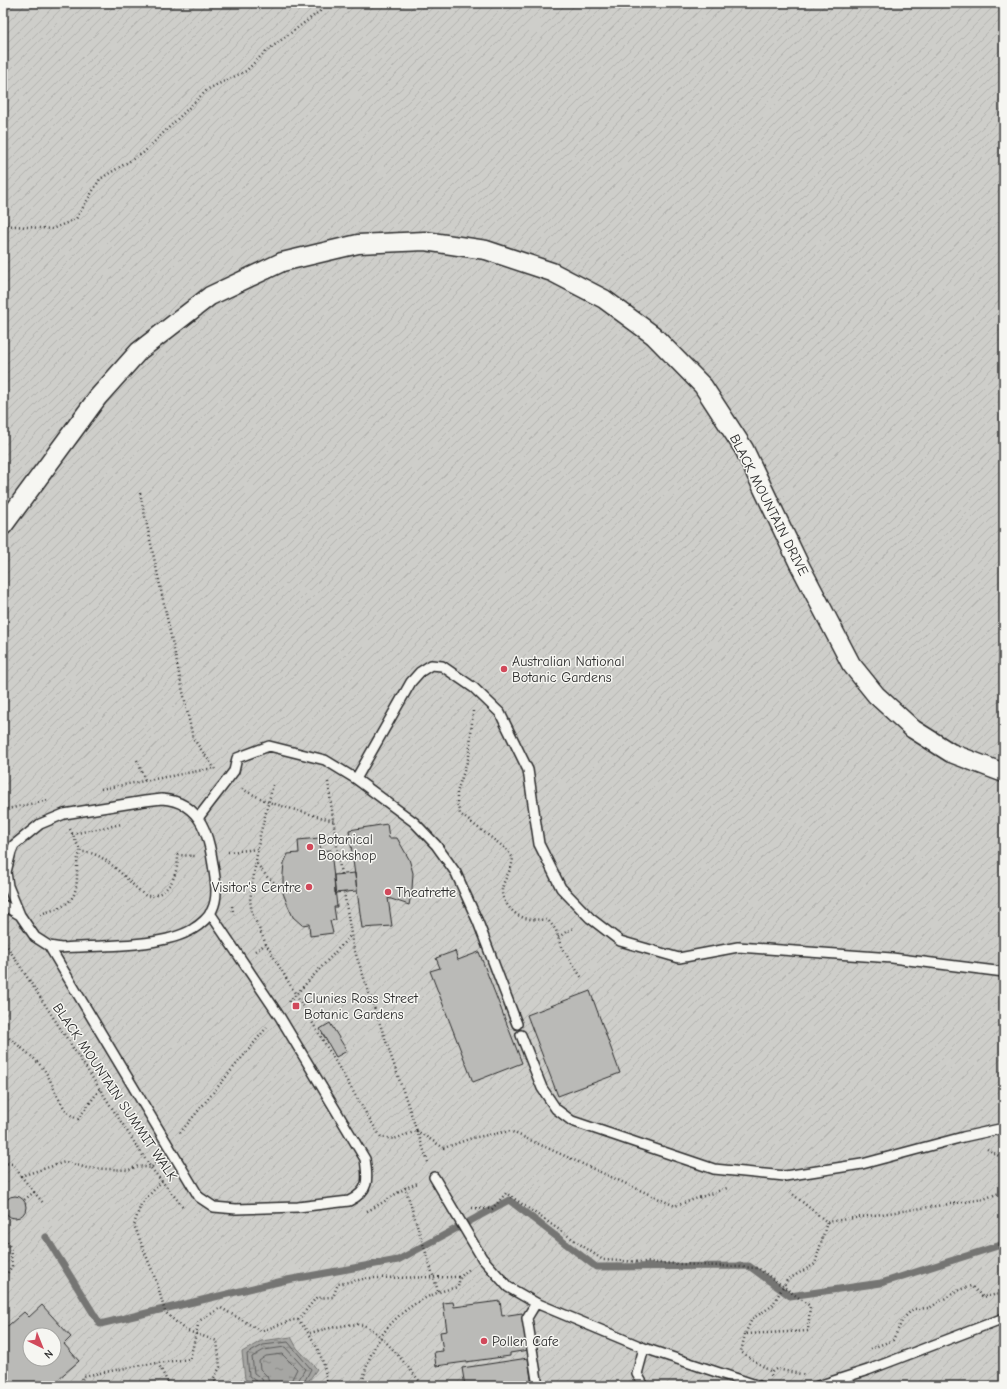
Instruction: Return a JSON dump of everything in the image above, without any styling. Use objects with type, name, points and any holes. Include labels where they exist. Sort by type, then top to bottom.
[{"type":"street","name":"BLACK MOUNTAIN DRIVE","points":[[3,526],[98,397],[139,351],[210,296],[282,262],[358,244],[426,241],[486,250],[552,272],[604,299],[653,335],[703,386],[744,449],[799,564],[851,664],[876,696],[913,729],[951,753],[1004,773]]},
{"type":"lane","points":[[356,779],[411,682],[420,672],[432,666],[442,666],[474,688],[500,713],[528,770],[539,844],[561,888],[590,918],[620,941],[679,958],[738,947],[892,958],[1004,972]]},
{"type":"lane","points":[[198,818],[234,771],[237,758],[269,746],[325,760],[356,779],[414,822],[436,845],[456,873],[478,922],[517,1024]]},
{"type":"lane","points":[[162,800],[170,800],[184,806],[198,818],[206,830],[212,854],[216,899],[210,913],[194,929],[160,941],[61,948],[49,946],[35,937],[21,917],[8,886],[5,874],[14,845],[40,824],[64,814],[144,801],[162,800]]},
{"type":"lane","points":[[3,904],[21,917]]},
{"type":"lane","points":[[49,946],[199,1197],[214,1207],[236,1209],[298,1208],[349,1200],[357,1197],[364,1190],[368,1176],[365,1159],[278,1014],[210,913]]},
{"type":"lane","points":[[521,1035],[542,1088],[556,1109],[572,1121],[714,1169],[785,1176],[862,1164],[963,1137],[1004,1128]]},
{"type":"lane","points":[[434,1177],[482,1258],[508,1287],[536,1303],[644,1348],[759,1386]]},
{"type":"lane","points":[[536,1303],[527,1318],[538,1386]]},
{"type":"lane","points":[[818,1386],[868,1370],[1004,1318]]},
{"type":"lane","points":[[644,1348],[637,1374],[644,1386]]},
{"type":"path","points":[[3,225],[52,229],[76,219],[100,179],[143,153],[208,89],[246,71],[264,53],[320,11],[323,3]]},
{"type":"path","points":[[140,493],[193,738],[214,768],[239,788],[268,802],[334,821]]},
{"type":"path","points":[[474,688],[469,756],[457,792],[457,803],[460,814],[505,848],[513,858],[512,868],[504,885],[502,895],[506,903],[515,915],[525,918],[548,920],[556,930],[561,947],[582,978]]},
{"type":"path","points":[[325,760],[341,875]]},
{"type":"path","points":[[273,785],[260,835],[250,900],[252,913],[266,944],[381,1137],[394,1139],[417,1131]]},
{"type":"path","points":[[81,852],[72,834],[123,823]]},
{"type":"path","points":[[81,852],[89,851],[105,860],[146,896],[155,896],[172,883],[178,869],[178,855],[203,856],[259,849]]},
{"type":"path","points":[[21,917],[63,906],[69,902],[76,889],[76,863],[81,852]]},
{"type":"path","points":[[256,864],[261,872],[282,888]]},
{"type":"path","points":[[344,892],[352,946],[434,1177],[405,1187],[378,1206],[361,1214]]},
{"type":"path","points":[[230,901],[235,921]]},
{"type":"path","points":[[21,1176],[65,1162],[87,1168],[129,1170],[138,1166],[151,1168],[295,994],[351,935]]},
{"type":"path","name":"BLACK MOUNTAIN SUMMIT WALK","points":[[3,940],[151,1168],[185,1208]]},
{"type":"path","points":[[250,951],[254,951],[266,944]]},
{"type":"path","points":[[3,1033],[23,1049],[45,1071],[59,1098],[72,1118],[78,1119],[100,1089]]},
{"type":"path","points":[[417,1131],[444,1148],[472,1138],[510,1131],[675,1206],[729,1187]]},
{"type":"path","points":[[3,1154],[3,1163],[13,1164],[44,1204]]},
{"type":"path","points":[[162,1181],[141,1204],[134,1225],[157,1282],[165,1312],[185,1330],[216,1342],[220,1367],[214,1378],[217,1386]]},
{"type":"path","points":[[405,1187],[438,1291]]},
{"type":"path","points":[[782,1192],[790,1192],[827,1222],[984,1199],[1004,1191]]},
{"type":"path","points":[[24,1200],[34,1192]]},
{"type":"path","points":[[452,1208],[492,1209],[506,1193],[602,1260],[758,1268],[810,1306],[808,1331],[745,1334]]},
{"type":"path","points":[[772,1372],[741,1352],[745,1334],[752,1319],[772,1306],[787,1280],[815,1264],[827,1222]]},
{"type":"path","points":[[3,1235],[10,1247],[12,1266],[3,1280]]},
{"type":"path","points":[[362,1386],[369,1362],[380,1336],[407,1309],[438,1291],[458,1287],[460,1277],[482,1258]]},
{"type":"path","points":[[78,1386],[84,1376],[190,1359],[199,1322],[221,1308],[261,1331],[293,1320],[298,1320],[316,1298],[333,1297],[338,1284],[369,1278],[460,1277]]},
{"type":"path","points":[[863,1353],[893,1340],[903,1319],[913,1308],[929,1308],[959,1290],[971,1286],[983,1298],[1004,1293]]},
{"type":"path","points":[[298,1320],[310,1333],[327,1376],[326,1386]]},
{"type":"path","points":[[310,1333],[327,1328],[361,1324],[380,1336],[424,1386]]},
{"type":"path","points":[[158,1363],[169,1385],[172,1386]]},
{"type":"path","points":[[770,1379],[772,1372],[776,1369],[809,1375]]},
{"type":"shaded area","name":"Australian National Botanic Gardens","points":[[3,3],[1004,3],[1004,1386],[3,1386]]},
{"type":"water","points":[[291,1337],[297,1348],[317,1369],[305,1386],[257,1386],[245,1379],[242,1352],[261,1341]]},
{"type":"building","points":[[387,824],[389,838],[397,838],[409,859],[413,873],[409,905],[388,898],[392,926],[362,928],[349,830]]},
{"type":"building","name":"Visitor's Centre","points":[[319,838],[321,851],[331,850],[337,907],[334,907],[336,920],[330,921],[333,933],[310,936],[309,924],[302,925],[293,917],[283,893],[284,863],[288,854],[299,853],[298,840]]},
{"type":"building","points":[[355,873],[357,891],[335,893],[334,875]]},
{"type":"building","points":[[455,951],[458,960],[479,952],[522,1063],[473,1082],[430,971],[440,968],[436,958]]},
{"type":"building","points":[[590,991],[620,1073],[558,1096],[527,1015]]},
{"type":"building","points":[[330,1023],[347,1051],[336,1057],[320,1029]]},
{"type":"building","points":[[15,1196],[23,1199],[26,1207],[23,1215],[15,1218],[7,1215],[4,1207],[7,1199]]},
{"type":"building","name":"Pollen Cafe","points":[[500,1301],[502,1316],[522,1313],[528,1350],[510,1353],[510,1356],[436,1366],[434,1352],[443,1351],[440,1332],[447,1331],[443,1303],[453,1302],[454,1307]]},
{"type":"building","points":[[42,1305],[62,1327],[22,1327],[22,1367],[62,1367],[62,1327],[71,1337],[64,1344],[79,1361],[50,1386],[3,1386],[3,1330],[24,1312],[29,1317]]},
{"type":"building","points":[[528,1358],[532,1386],[465,1386],[462,1368]]},
{"type":"waterway","points":[[46,1237],[100,1324],[287,1280],[398,1260],[509,1200],[596,1267],[749,1266],[790,1296],[881,1283],[1004,1244]]},
{"type":"place","name":"Australian National Botanic Gardens","points":[[504,669]]},
{"type":"place","name":"Botanical Bookshop","points":[[310,847]]},
{"type":"place","name":"Visitor's Centre","points":[[309,887]]},
{"type":"place","name":"Theatrette","points":[[388,892]]},
{"type":"place","name":"Clunies Ross Street Botanic Gardens","points":[[296,1006]]},
{"type":"place","name":"Pollen Cafe","points":[[484,1341]]}]
